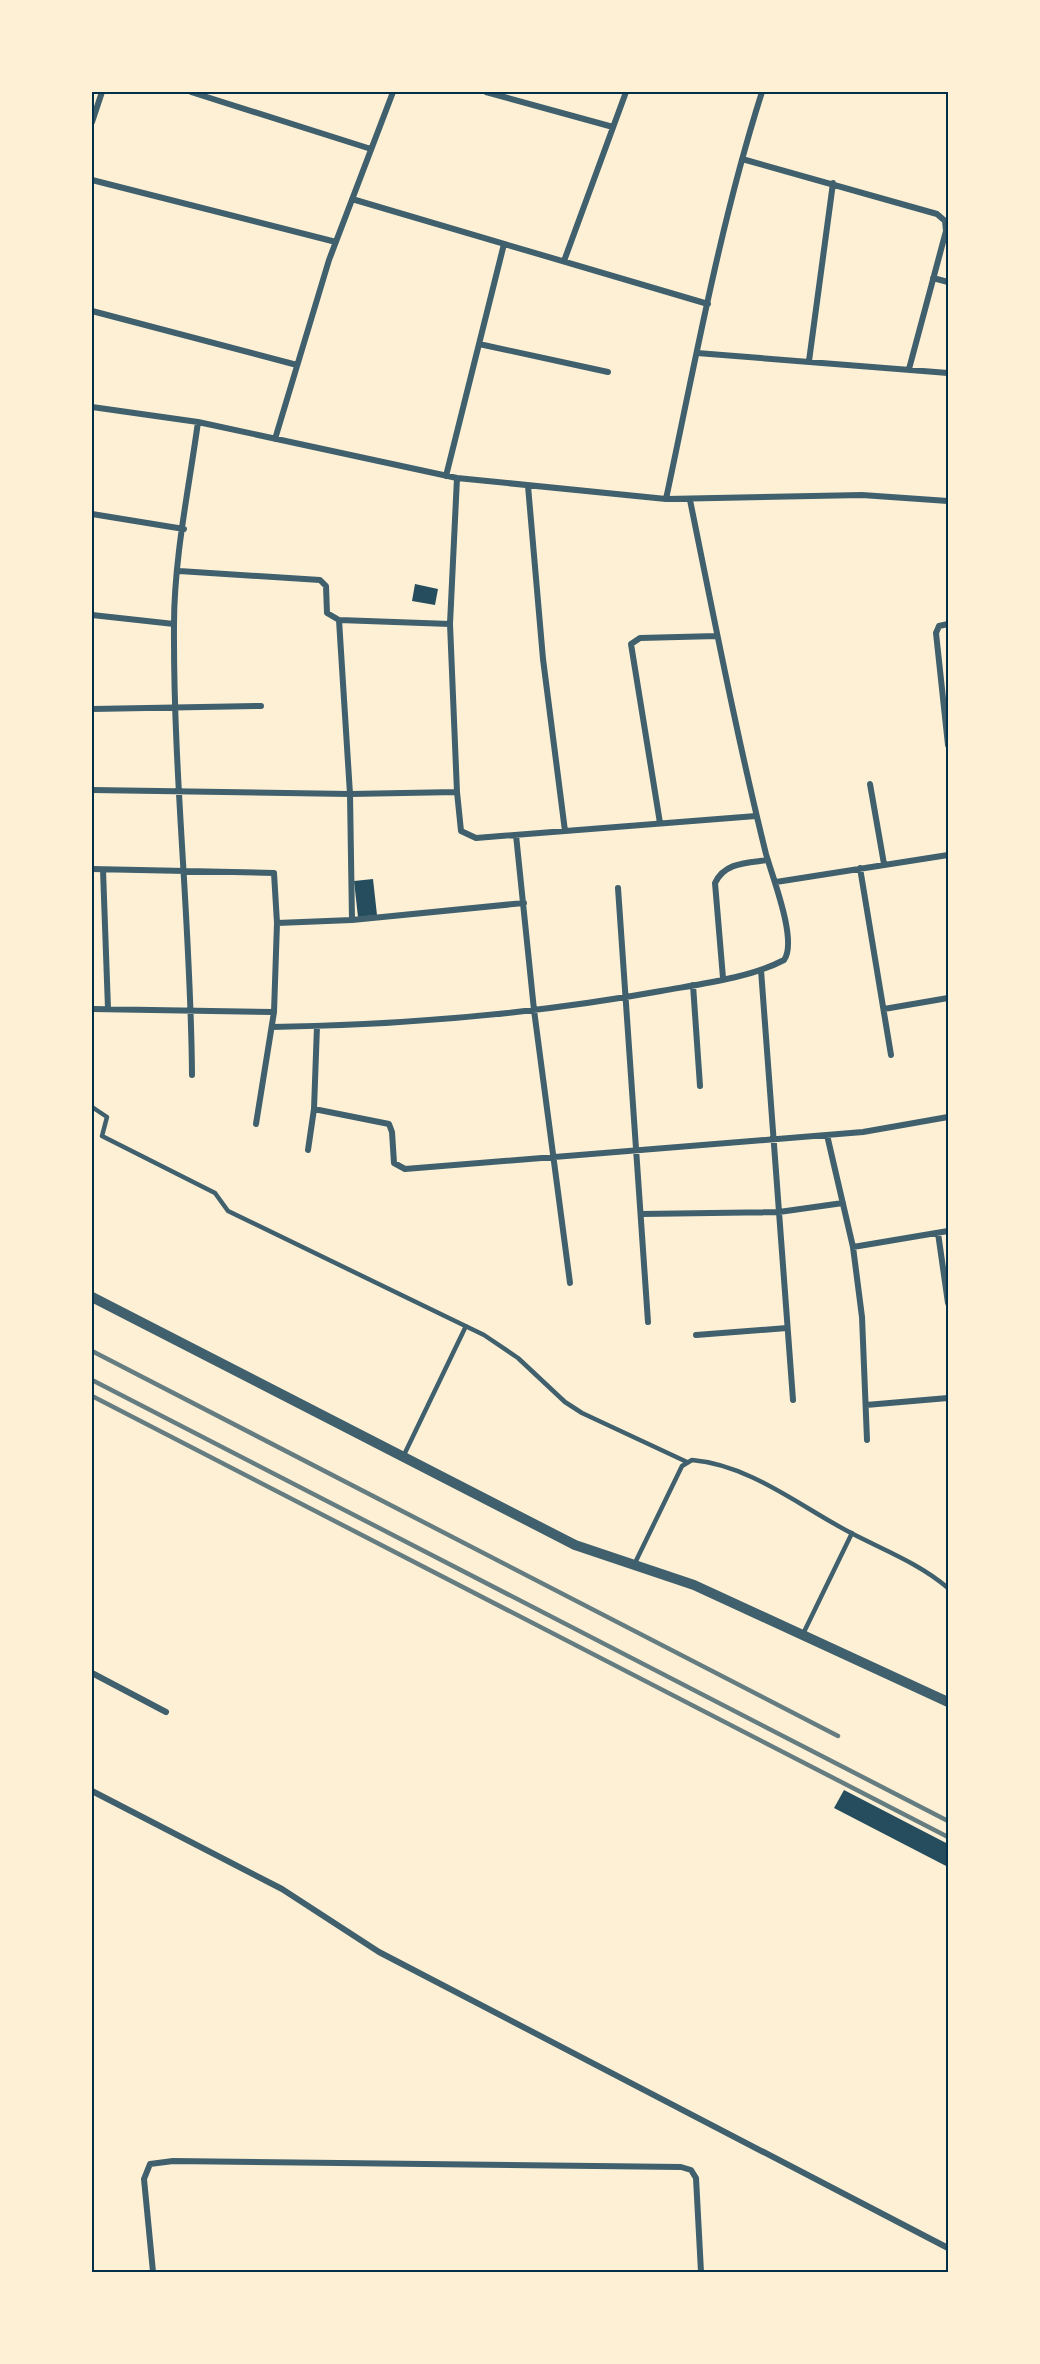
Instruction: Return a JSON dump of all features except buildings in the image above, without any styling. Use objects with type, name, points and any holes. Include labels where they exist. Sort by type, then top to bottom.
[{"type":"street","points":[[92,122],[102,92]]},
{"type":"street","points":[[190,92],[371,149]]},
{"type":"street","points":[[275,439],[336,242],[393,92]]},
{"type":"street","points":[[486,92],[613,127]]},
{"type":"street","points":[[564,261],[626,92]]},
{"type":"street","points":[[666,499],[742,159],[762,92]]},
{"type":"street","points":[[742,159],[937,214],[945,221],[946,231],[909,369]]},
{"type":"street","points":[[92,180],[336,242]]},
{"type":"street","points":[[809,361],[833,183]]},
{"type":"street","points":[[352,199],[708,304]]},
{"type":"street","points":[[446,476],[504,244]]},
{"type":"street","points":[[933,278],[948,282]]},
{"type":"street","points":[[92,311],[297,365]]},
{"type":"street","points":[[479,344],[608,372]]},
{"type":"street","points":[[697,353],[948,373]]},
{"type":"street","points":[[92,407],[198,422],[457,478],[528,486],[690,500],[862,495],[948,501]]},
{"type":"street","points":[[192,1075],[192,1009],[182,872],[174,624],[178,572],[198,422]]},
{"type":"street","points":[[457,478],[450,624],[457,792],[461,831],[476,838],[756,816]]},
{"type":"street","points":[[528,486],[543,659],[565,831]]},
{"type":"street","points":[[272,1027],[317,1026],[534,1010],[693,986],[761,970],[784,960],[789,946],[776,882],[756,816],[690,500]]},
{"type":"street","points":[[92,514],[184,529]]},
{"type":"street","points":[[178,572],[320,580],[326,586],[327,613],[339,620],[450,624]]},
{"type":"street","points":[[92,615],[174,624]]},
{"type":"street","points":[[339,620],[350,794],[352,920]]},
{"type":"street","points":[[948,624],[939,626],[936,633],[948,745]]},
{"type":"street","points":[[660,822],[631,644],[640,638],[717,636]]},
{"type":"street","points":[[92,709],[261,706]]},
{"type":"street","points":[[870,784],[884,864]]},
{"type":"street","points":[[92,790],[350,794],[457,792]]},
{"type":"street","points":[[516,835],[534,1010],[570,1283]]},
{"type":"street","points":[[776,882],[948,855]]},
{"type":"street","points":[[723,978],[715,883],[727,868],[737,864],[768,860]]},
{"type":"street","points":[[860,868],[891,1055]]},
{"type":"street","points":[[92,869],[274,873],[277,923],[274,1012],[256,1124]]},
{"type":"street","points":[[103,870],[108,1009]]},
{"type":"street","points":[[618,888],[648,1322]]},
{"type":"street","points":[[277,923],[352,920],[524,903]]},
{"type":"street","points":[[761,970],[793,1400]]},
{"type":"street","points":[[693,986],[700,1086]]},
{"type":"street","points":[[884,1009],[948,998]]},
{"type":"street","points":[[92,1010],[192,1009],[274,1012]]},
{"type":"street","points":[[308,1150],[314,1109],[317,1026]]},
{"type":"street","points":[[314,1109],[389,1124],[392,1132],[394,1163],[399,1168],[863,1132],[948,1117]]},
{"type":"street","points":[[827,1135],[853,1247],[862,1317],[867,1440]]},
{"type":"street","points":[[641,1214],[779,1212],[843,1203]]},
{"type":"street","points":[[853,1247],[948,1231]]},
{"type":"street","points":[[938,1233],[948,1303]]},
{"type":"street","points":[[92,1297],[575,1545],[694,1585],[948,1702]]},
{"type":"street","points":[[696,1335],[788,1328]]},
{"type":"street","points":[[866,1405],[948,1398]]},
{"type":"street","points":[[92,1673],[166,1712]]},
{"type":"street","points":[[92,1791],[282,1889],[389,1957],[948,2248]]},
{"type":"street","points":[[153,2272],[144,2180],[150,2164],[173,2161],[681,2167],[691,2170],[696,2178],[700,2272]]},
{"type":"lane","points":[[92,1107],[107,1117],[102,1136],[216,1193],[228,1211],[484,1335],[518,1358],[565,1402],[582,1413],[687,1462],[701,1461],[742,1474],[922,1568],[948,1588]]},
{"type":"lane","points":[[403,1457],[466,1326]]},
{"type":"lane","points":[[634,1565],[682,1466],[687,1462]]},
{"type":"lane","points":[[802,1635],[852,1533]]},
{"type":"railway","points":[[92,1351],[838,1736]]},
{"type":"railway","points":[[92,1380],[948,1821]]},
{"type":"railway","points":[[92,1396],[948,1837]]}]
